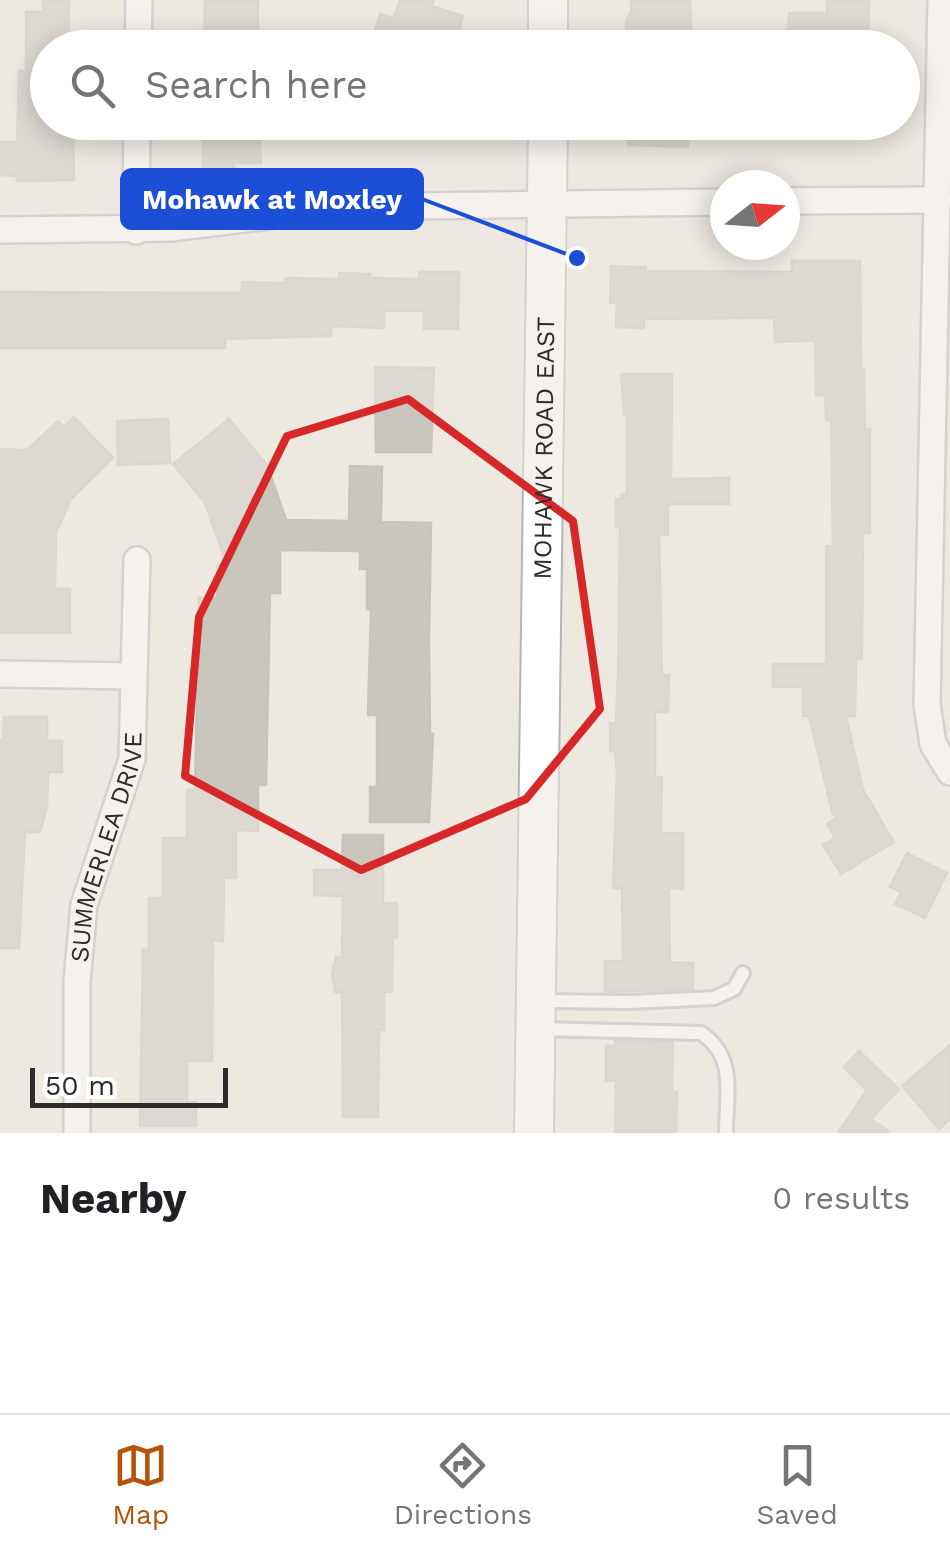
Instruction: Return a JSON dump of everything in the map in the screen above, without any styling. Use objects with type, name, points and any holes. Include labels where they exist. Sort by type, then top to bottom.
[{"type":"main road","points":[[548,0],[548,30]]},
{"type":"main road","name":"MOHAWK ROAD EAST","points":[[534,1133],[548,140]]},
{"type":"street","points":[[138,30],[139,0]]},
{"type":"street","points":[[941,0],[927,710],[933,744],[949,771]]},
{"type":"street","points":[[136,230],[137,140]]},
{"type":"street","points":[[800,201],[938,200]]},
{"type":"street","points":[[0,230],[136,230],[343,207],[710,202]]},
{"type":"street","name":"SUMMERLEA DRIVE","points":[[77,1133],[77,981],[84,905],[132,759],[138,560]]},
{"type":"street","points":[[0,674],[133,676]]},
{"type":"lane","points":[[536,1015],[631,1002],[714,998],[734,989],[743,973]]},
{"type":"lane","points":[[536,1015],[701,1033],[717,1044],[726,1063],[726,1133]]},
{"type":"highlighted area","points":[[408,399],[573,521],[600,709],[526,799],[361,870],[185,776],[199,617],[287,436]]},
{"type":"building","points":[[43,0],[69,0],[68,30],[30,30],[30,140],[73,140],[74,180],[17,181],[17,176],[0,175],[0,142],[17,142],[19,71],[26,71],[26,12],[43,12]]},
{"type":"building","points":[[205,0],[258,0],[258,30],[204,30]]},
{"type":"building","points":[[400,0],[434,0],[432,6],[463,16],[459,30],[375,30],[380,14],[394,18]]},
{"type":"building","points":[[631,0],[690,0],[691,30],[626,30]]},
{"type":"building","points":[[827,0],[869,0],[868,30],[788,30],[789,13],[827,13]]},
{"type":"building","points":[[203,140],[260,140],[261,163],[234,163],[234,175],[203,175]]},
{"type":"building","points":[[628,140],[688,140],[688,147],[628,145]]},
{"type":"building","points":[[792,261],[860,261],[861,370],[864,369],[865,430],[870,429],[870,533],[863,533],[862,659],[856,659],[855,716],[846,716],[863,790],[894,842],[841,874],[823,845],[835,838],[827,824],[836,818],[809,716],[803,716],[803,687],[773,687],[773,664],[826,664],[826,546],[833,546],[831,420],[826,420],[825,395],[816,395],[815,341],[775,342],[774,318],[644,319],[644,328],[616,327],[617,303],[610,303],[611,266],[646,267],[646,271],[792,272]]},
{"type":"building","points":[[419,272],[459,272],[458,329],[424,329],[424,311],[384,311],[384,328],[331,326],[331,336],[225,339],[225,348],[0,348],[0,292],[241,293],[242,282],[339,279],[339,273],[419,279]]},
{"type":"building","points":[[375,367],[434,368],[431,452],[376,452]]},
{"type":"building","points":[[621,374],[672,374],[671,479],[729,478],[729,504],[668,504],[668,535],[659,535],[662,675],[669,675],[668,712],[655,712],[655,777],[662,777],[661,833],[683,833],[683,889],[669,888],[670,962],[693,963],[693,989],[605,992],[605,961],[623,961],[622,888],[613,888],[617,771],[615,751],[610,751],[610,723],[616,724],[618,674],[620,527],[616,527],[616,499],[627,494],[627,415]]},
{"type":"building","points":[[74,417],[113,458],[71,499],[56,532],[55,589],[70,589],[70,633],[0,633],[0,449],[27,450],[58,421],[63,427]]},
{"type":"building","points":[[168,419],[170,463],[118,465],[117,421]]},
{"type":"building","points":[[229,419],[267,465],[286,520],[349,521],[350,466],[382,467],[381,522],[431,523],[429,641],[433,734],[429,822],[370,822],[370,787],[377,787],[377,715],[368,715],[371,609],[367,609],[367,569],[360,569],[360,551],[280,550],[280,593],[270,593],[266,785],[258,785],[258,831],[236,830],[236,878],[224,878],[223,941],[213,940],[212,1061],[187,1061],[187,1102],[196,1102],[196,1126],[140,1126],[143,950],[149,950],[149,898],[163,898],[163,838],[187,838],[187,790],[195,790],[199,598],[217,598],[218,565],[227,565],[205,503],[173,464]]},
{"type":"building","points":[[4,717],[47,717],[47,741],[62,741],[62,772],[48,772],[47,808],[40,832],[25,832],[19,948],[0,948],[0,740]]},
{"type":"building","points":[[343,835],[383,835],[383,903],[397,903],[392,992],[384,992],[384,1030],[379,1030],[378,1117],[343,1117],[342,992],[335,992],[332,974],[336,957],[342,957],[343,896],[314,895],[314,870],[342,870]]},
{"type":"building","points":[[907,853],[947,873],[925,918],[895,904],[901,892],[890,887]]},
{"type":"building","points":[[615,1041],[673,1042],[676,1133],[615,1133],[616,1081],[606,1081],[606,1046],[615,1046]]},
{"type":"building","points":[[950,1045],[950,1119],[939,1129],[902,1086]]},
{"type":"building","points":[[859,1051],[899,1089],[871,1119],[891,1133],[838,1133],[867,1090],[844,1067]]},
{"type":"place","name":"Mohawk at Moxley","points":[[577,258]]}]
